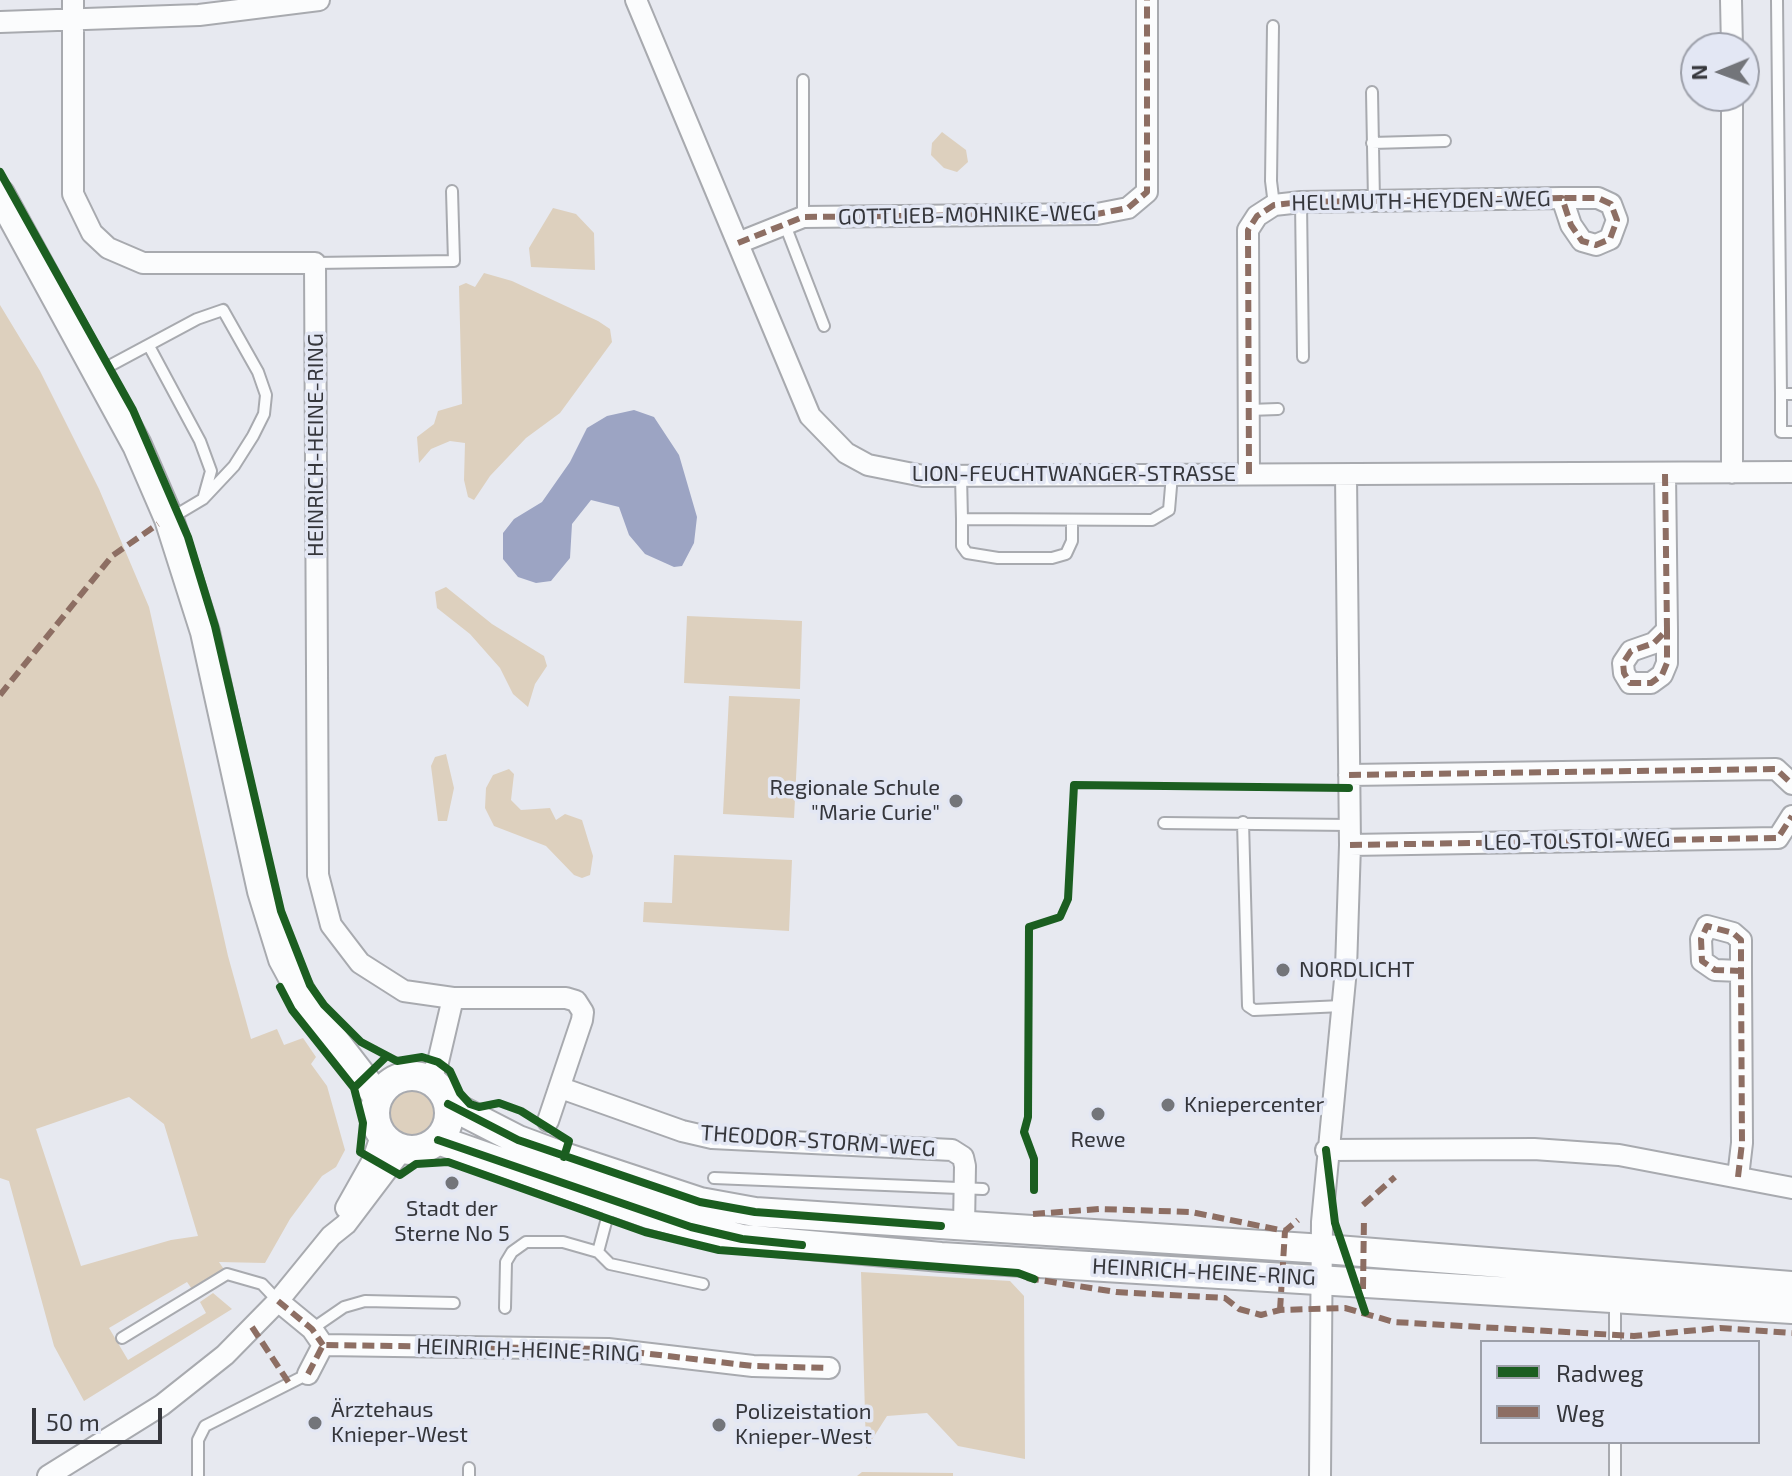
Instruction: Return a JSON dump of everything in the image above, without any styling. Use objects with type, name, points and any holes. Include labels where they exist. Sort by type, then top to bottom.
[{"type":"main road","points":[[0,194],[149,470],[169,519],[205,632],[262,891],[292,980],[310,1009],[345,1051],[387,1088]]},
{"type":"main road","points":[[413,1076],[429,1080],[438,1086],[448,1104],[449,1117],[438,1140],[421,1150],[392,1143],[374,1117],[387,1088],[413,1076]]},
{"type":"main road","name":"HEINRICH-HEINE-RING","points":[[448,1104],[518,1140],[700,1202],[755,1212],[1324,1249],[1792,1286]]},
{"type":"main road","name":"HEINRICH-HEINE-RING","points":[[438,1140],[612,1201],[716,1233],[826,1247],[1792,1309]]},
{"type":"main road","name":"HEINRICH-HEINE-RING","points":[[826,1247],[830,1231],[887,1233],[953,1226]]},
{"type":"main road","name":"HEINRICH-HEINE-RING","points":[[855,1249],[892,1242],[964,1240],[953,1226]]},
{"type":"street","points":[[0,22],[73,10],[199,15],[319,0]]},
{"type":"street","name":"LION-FEUCHTWANGER-STRASSE","points":[[636,0],[810,416],[846,453],[868,465],[897,473],[961,476],[1792,472]]},
{"type":"street","name":"GOTTLIEB-MOHNIKE-WEG","points":[[738,243],[794,221],[1097,214],[1128,208],[1147,192],[1147,0]]},
{"type":"street","points":[[1731,0],[1732,32]]},
{"type":"street","points":[[73,10],[73,194],[92,233],[108,248],[143,263],[315,263]]},
{"type":"street","points":[[1732,112],[1732,473]]},
{"type":"street","name":"HELLMUTH-HEYDEN-WEG","points":[[1249,474],[1248,230],[1257,216],[1274,205],[1301,202],[1562,198]]},
{"type":"street","name":"HEINRICH-HEINE-RING","points":[[315,263],[321,894],[336,934],[369,970],[404,991],[453,998],[566,998],[576,1001],[583,1012],[582,1020],[548,1121]]},
{"type":"street","points":[[1665,474],[1667,630]]},
{"type":"street","points":[[1320,1476],[1326,1150],[1342,1006],[1350,835],[1346,475]]},
{"type":"street","points":[[1349,775],[1776,769],[1792,784]]},
{"type":"street","name":"LEO-TOLSTOI-WEG","points":[[1350,835],[1778,838],[1792,816]]},
{"type":"street","points":[[1738,1177],[1742,1143],[1741,971]]},
{"type":"street","points":[[429,1080],[438,1062],[453,998]]},
{"type":"street","name":"THEODOR-STORM-WEG","points":[[561,1088],[682,1131],[712,1138],[952,1150],[963,1157],[973,1188],[953,1226]]},
{"type":"street","points":[[58,1474],[194,1382],[278,1301],[331,1236],[346,1224],[392,1143]]},
{"type":"street","points":[[1326,1150],[1577,1151],[1675,1163],[1792,1188]]},
{"type":"street","points":[[278,1301],[318,1337],[308,1374]]},
{"type":"street","name":"HEINRICH-HEINE-RING","points":[[318,1337],[608,1349],[753,1366],[829,1368]]},
{"type":"lane","points":[[1777,0],[1786,370],[1781,432],[1792,432]]},
{"type":"lane","points":[[1273,26],[1271,181],[1274,205]]},
{"type":"lane","points":[[803,80],[794,221],[824,326]]},
{"type":"lane","points":[[1372,92],[1374,201]]},
{"type":"lane","points":[[1372,143],[1445,141]]},
{"type":"lane","points":[[315,263],[454,261],[452,191]]},
{"type":"lane","points":[[1301,202],[1303,357]]},
{"type":"lane","points":[[98,372],[197,319],[223,310],[258,372],[266,395],[264,414],[234,466],[203,499],[169,519]]},
{"type":"lane","points":[[149,346],[200,441],[211,471],[203,499]]},
{"type":"lane","points":[[1249,410],[1278,409]]},
{"type":"lane","points":[[962,519],[1160,518],[1169,510],[1172,473]]},
{"type":"lane","points":[[961,476],[962,546],[967,553],[989,558],[1052,558],[1066,554],[1072,541],[1072,520]]},
{"type":"lane","points":[[1243,822],[1248,1006],[1254,1010],[1342,1006]]},
{"type":"lane","points":[[1164,823],[1286,822],[1350,835]]},
{"type":"lane","points":[[714,1178],[973,1188]]},
{"type":"lane","points":[[598,1252],[612,1201]]},
{"type":"lane","points":[[505,1308],[506,1262],[512,1252],[526,1242],[563,1242],[598,1252],[610,1264],[703,1284]]},
{"type":"lane","points":[[122,1338],[227,1274],[262,1284],[278,1301]]},
{"type":"lane","points":[[1615,1299],[1615,1340]]},
{"type":"lane","points":[[318,1337],[344,1307],[365,1301],[454,1303]]},
{"type":"lane","points":[[198,1476],[198,1440],[205,1426],[308,1374]]},
{"type":"lane","points":[[1615,1444],[1615,1476]]},
{"type":"shaded area","points":[[942,132],[966,150],[968,162],[957,172],[944,168],[931,155],[932,143]]},
{"type":"shaded area","points":[[553,208],[576,214],[594,233],[595,270],[531,267],[529,248]]},
{"type":"shaded area","points":[[484,273],[512,281],[598,321],[610,329],[612,342],[560,413],[526,438],[490,476],[474,500],[468,497],[464,480],[465,443],[450,441],[431,449],[419,463],[417,437],[434,424],[438,411],[462,404],[459,286],[466,283],[475,287]]},
{"type":"shaded area","points":[[0,305],[40,371],[99,489],[149,607],[228,956],[251,1039],[277,1029],[284,1045],[303,1038],[316,1057],[311,1064],[327,1086],[345,1150],[336,1167],[322,1176],[290,1219],[265,1263],[219,1262],[227,1274],[196,1295],[187,1282],[109,1328],[128,1360],[206,1313],[200,1302],[213,1293],[232,1309],[84,1401],[54,1346],[9,1181],[0,1178]],"holes":[[[129,1097],[164,1124],[198,1236],[171,1240],[81,1266],[36,1129]]]},
{"type":"shaded area","points":[[446,587],[492,624],[544,656],[547,666],[535,684],[528,707],[513,694],[500,668],[470,634],[437,608],[435,592]]},
{"type":"shaded area","points":[[687,616],[802,621],[800,689],[684,683]]},
{"type":"shaded area","points":[[729,696],[800,699],[794,818],[723,814]]},
{"type":"shaded area","points":[[446,754],[454,788],[447,821],[438,821],[431,766],[435,757]]},
{"type":"shaded area","points":[[509,769],[514,774],[511,800],[521,810],[550,808],[556,820],[565,814],[582,820],[593,856],[590,875],[582,878],[574,875],[546,846],[494,826],[485,808],[486,788],[493,775]]},
{"type":"shaded area","points":[[674,855],[792,860],[789,931],[643,922],[644,902],[672,903]]},
{"type":"shaded area","points":[[412,1091],[428,1097],[434,1113],[428,1129],[412,1135],[396,1129],[390,1113],[396,1097]]},
{"type":"shaded area","points":[[861,1272],[1010,1281],[1024,1296],[1025,1459],[958,1446],[927,1413],[887,1416],[866,1449]]},
{"type":"shaded area","points":[[862,1472],[953,1473],[953,1476],[857,1476]]},
{"type":"water","points":[[634,410],[654,417],[679,455],[697,517],[694,543],[682,566],[674,567],[645,554],[629,535],[619,507],[591,500],[572,524],[570,558],[551,581],[536,583],[518,577],[503,559],[503,533],[514,519],[542,502],[570,462],[587,428],[607,416]]},
{"type":"marked path","points":[[738,243],[803,217],[1097,214],[1128,208],[1147,192],[1147,0]]},
{"type":"marked path","points":[[1249,474],[1248,230],[1257,216],[1274,205],[1301,202],[1562,198],[1571,225],[1582,241],[1596,245],[1610,239],[1617,220],[1611,204],[1598,198],[1562,198]]},
{"type":"marked path","points":[[1665,474],[1667,630],[1654,643],[1631,651],[1623,663],[1630,683],[1651,683],[1662,675],[1667,663],[1667,630]]},
{"type":"marked path","points":[[0,695],[112,556],[158,524]]},
{"type":"marked path","points":[[1349,775],[1776,769],[1792,784]]},
{"type":"marked path","points":[[1350,845],[1778,838],[1792,816]]},
{"type":"marked path","points":[[1738,1177],[1742,1143],[1741,940],[1733,933],[1707,926],[1701,939],[1702,961],[1715,970],[1741,971]]},
{"type":"marked path","points":[[1363,1205],[1395,1177]]},
{"type":"marked path","points":[[1033,1214],[1099,1209],[1191,1212],[1285,1231],[1298,1220]]},
{"type":"marked path","points":[[1363,1289],[1364,1217]]},
{"type":"marked path","points":[[1280,1310],[1285,1231]]},
{"type":"marked path","points":[[1027,1278],[1116,1292],[1225,1298],[1239,1309],[1261,1315],[1280,1310],[1345,1308],[1394,1322],[1634,1336],[1720,1328],[1792,1333]]},
{"type":"marked path","points":[[278,1301],[312,1329],[323,1345]]},
{"type":"marked path","points":[[252,1327],[289,1383]]},
{"type":"marked path","points":[[308,1374],[323,1345],[608,1349],[753,1366],[829,1368]]},
{"type":"cycle path","points":[[0,172],[133,410],[188,537],[215,626],[281,911],[310,985],[324,1005],[361,1042],[397,1061],[422,1057],[438,1062],[450,1071],[460,1093],[470,1104],[479,1107],[499,1103],[521,1111],[569,1141],[564,1157]]},
{"type":"cycle path","points":[[1034,1190],[1034,1159],[1024,1132],[1028,1117],[1029,927],[1060,917],[1068,899],[1074,785],[1349,788]]},
{"type":"cycle path","points":[[280,987],[292,1010],[354,1088]]},
{"type":"cycle path","points":[[387,1056],[354,1088],[363,1123],[360,1152],[400,1175],[416,1164],[448,1162],[645,1232],[719,1250],[1018,1273],[1034,1279]]},
{"type":"cycle path","points":[[448,1104],[518,1140],[700,1202],[755,1212],[941,1226]]},
{"type":"cycle path","points":[[438,1140],[691,1227],[742,1239],[802,1245]]},
{"type":"cycle path","points":[[1326,1150],[1335,1223],[1365,1312]]},
{"type":"place","name":"Regionale Schule \"Marie Curie\"","points":[[956,801]]},
{"type":"place","name":"NORDLICHT","points":[[1283,970]]},
{"type":"place","name":"Kniepercenter","points":[[1168,1105]]},
{"type":"place","name":"Rewe","points":[[1098,1114]]},
{"type":"place","name":"Stadt der Sterne No 5","points":[[452,1183]]},
{"type":"place","name":"Ärztehaus Knieper-West","points":[[315,1423]]},
{"type":"place","name":"Polizeistation Knieper-West","points":[[719,1425]]}]
